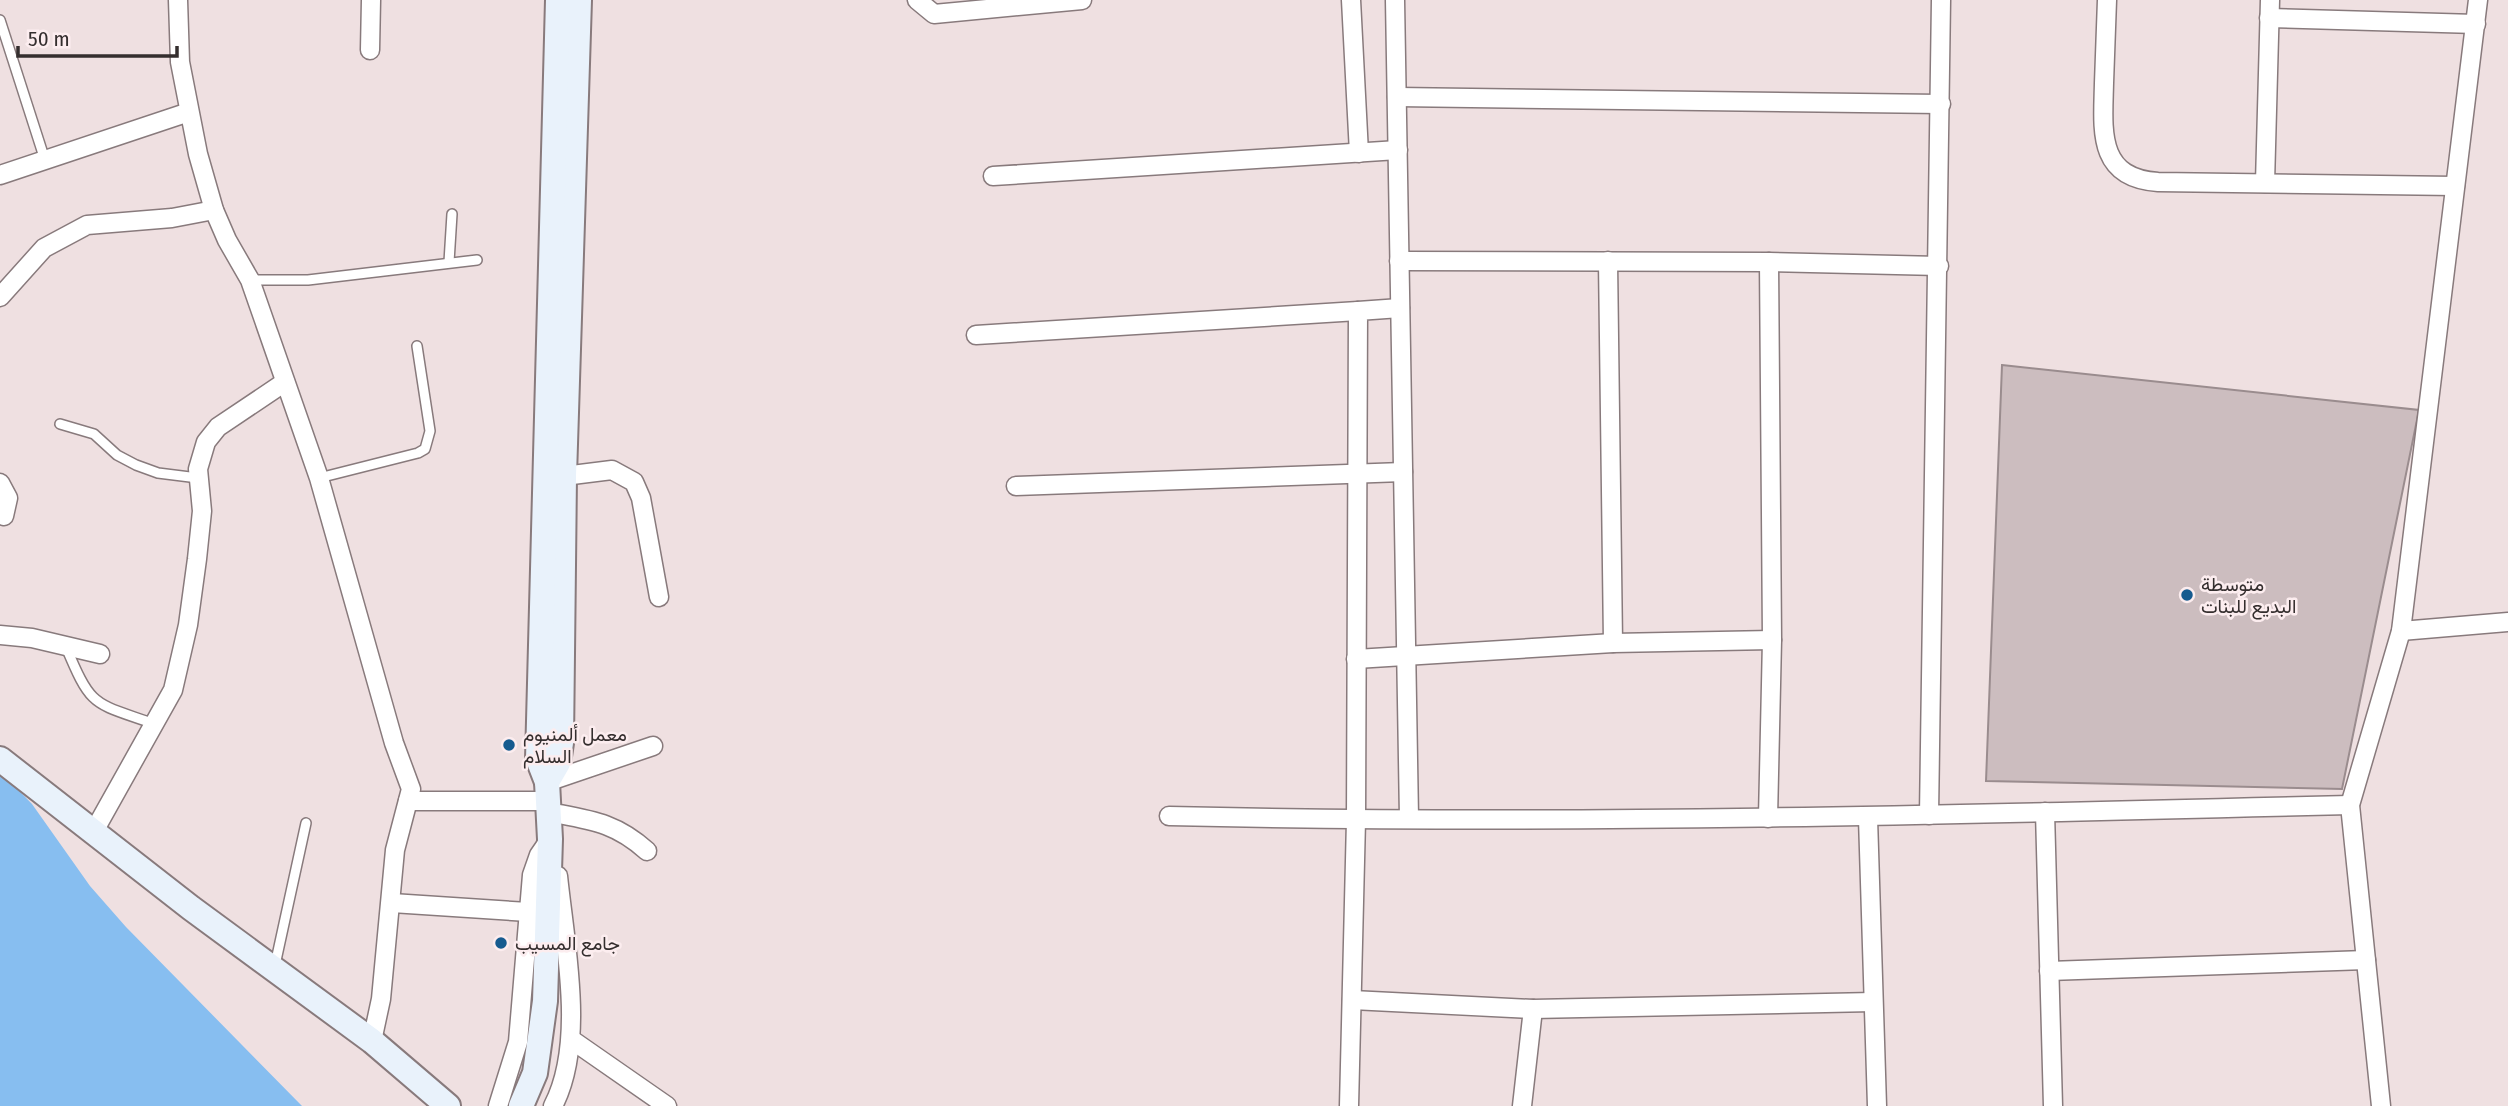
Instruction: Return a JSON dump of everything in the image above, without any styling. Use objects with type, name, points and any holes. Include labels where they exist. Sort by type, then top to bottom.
[{"type":"main road","points":[[521,1106],[535,1073],[542,1041],[550,839],[548,798],[538,759],[558,0]]},
{"type":"main road","points":[[548,798],[560,753],[564,476],[579,0]]},
{"type":"main road","points":[[0,759],[93,833],[372,1041],[448,1106]]},
{"type":"street","points":[[178,0],[180,62],[189,112],[214,210],[227,240],[250,280],[319,478],[387,717],[411,789],[395,850],[381,999],[372,1041]]},
{"type":"street","points":[[370,50],[371,0]]},
{"type":"street","points":[[917,0],[934,14],[1082,0]]},
{"type":"street","points":[[1352,0],[1359,153]]},
{"type":"street","points":[[1395,0],[1409,818]]},
{"type":"street","points":[[1929,815],[1941,0]]},
{"type":"street","points":[[2107,0],[2102,132],[2105,146],[2120,169],[2144,181],[2455,186]]},
{"type":"street","points":[[2381,1106],[2350,805],[2401,631],[2478,0]]},
{"type":"street","points":[[2265,183],[2270,9],[2476,24]]},
{"type":"street","points":[[1397,97],[1941,104]]},
{"type":"street","points":[[0,175],[189,112]]},
{"type":"street","points":[[993,176],[1398,150]]},
{"type":"street","points":[[0,297],[44,248],[87,225],[172,218],[214,210]]},
{"type":"street","points":[[1399,261],[1769,262],[1939,266]]},
{"type":"street","points":[[1608,261],[1613,643]]},
{"type":"street","points":[[1768,818],[1772,640],[1769,262]]},
{"type":"street","points":[[976,335],[1400,308]]},
{"type":"street","points":[[1349,1106],[1356,820],[1358,310]]},
{"type":"street","points":[[93,833],[173,690],[188,625],[202,511],[198,478],[206,442],[218,427],[285,382]]},
{"type":"street","points":[[564,476],[612,470],[634,482],[640,498],[659,597]]},
{"type":"street","points":[[1016,486],[1403,472]]},
{"type":"street","points":[[0,483],[8,498],[4,516]]},
{"type":"street","points":[[2401,631],[2508,622]]},
{"type":"street","points":[[0,635],[32,638],[100,654]]},
{"type":"street","points":[[1356,659],[1406,653],[1613,643],[1772,640]]},
{"type":"street","points":[[548,798],[653,746]]},
{"type":"street","points":[[408,801],[548,798],[610,824],[628,834],[647,851]]},
{"type":"street","points":[[1169,816],[1356,820],[1868,818],[2350,805]]},
{"type":"street","points":[[2045,813],[2053,1106]]},
{"type":"street","points":[[1868,818],[1877,1106]]},
{"type":"street","points":[[498,1106],[518,1042],[534,864],[550,839]]},
{"type":"street","points":[[550,839],[558,871],[572,1040],[565,1077],[553,1106]]},
{"type":"street","points":[[392,903],[528,912]]},
{"type":"street","points":[[2049,971],[2366,960]]},
{"type":"street","points":[[1352,1000],[1533,1009],[1873,1002]]},
{"type":"street","points":[[1522,1106],[1533,1009]]},
{"type":"street","points":[[572,1040],[667,1106]]},
{"type":"lane","points":[[0,20],[45,160]]},
{"type":"lane","points":[[449,262],[452,214]]},
{"type":"lane","points":[[250,280],[308,280],[477,260]]},
{"type":"lane","points":[[319,478],[425,449],[430,431],[417,346]]},
{"type":"lane","points":[[60,424],[94,433],[117,455],[136,465],[158,473],[198,478]]},
{"type":"lane","points":[[66,646],[83,687],[96,703],[154,724]]},
{"type":"lane","points":[[274,970],[306,823]]},
{"type":"water","points":[[0,771],[32,804],[90,886],[126,927],[302,1106],[0,1106]]},
{"type":"building","name":"متوسطة البديع للبنات","points":[[2002,365],[2419,410],[2342,789],[1986,781]]},
{"type":"place","name":"متوسطة البديع للبنات","points":[[2187,595]]},
{"type":"place","name":"معمل ألمنيوم السلام","points":[[509,745]]},
{"type":"place","name":"جامع المسيب","points":[[501,943]]}]
